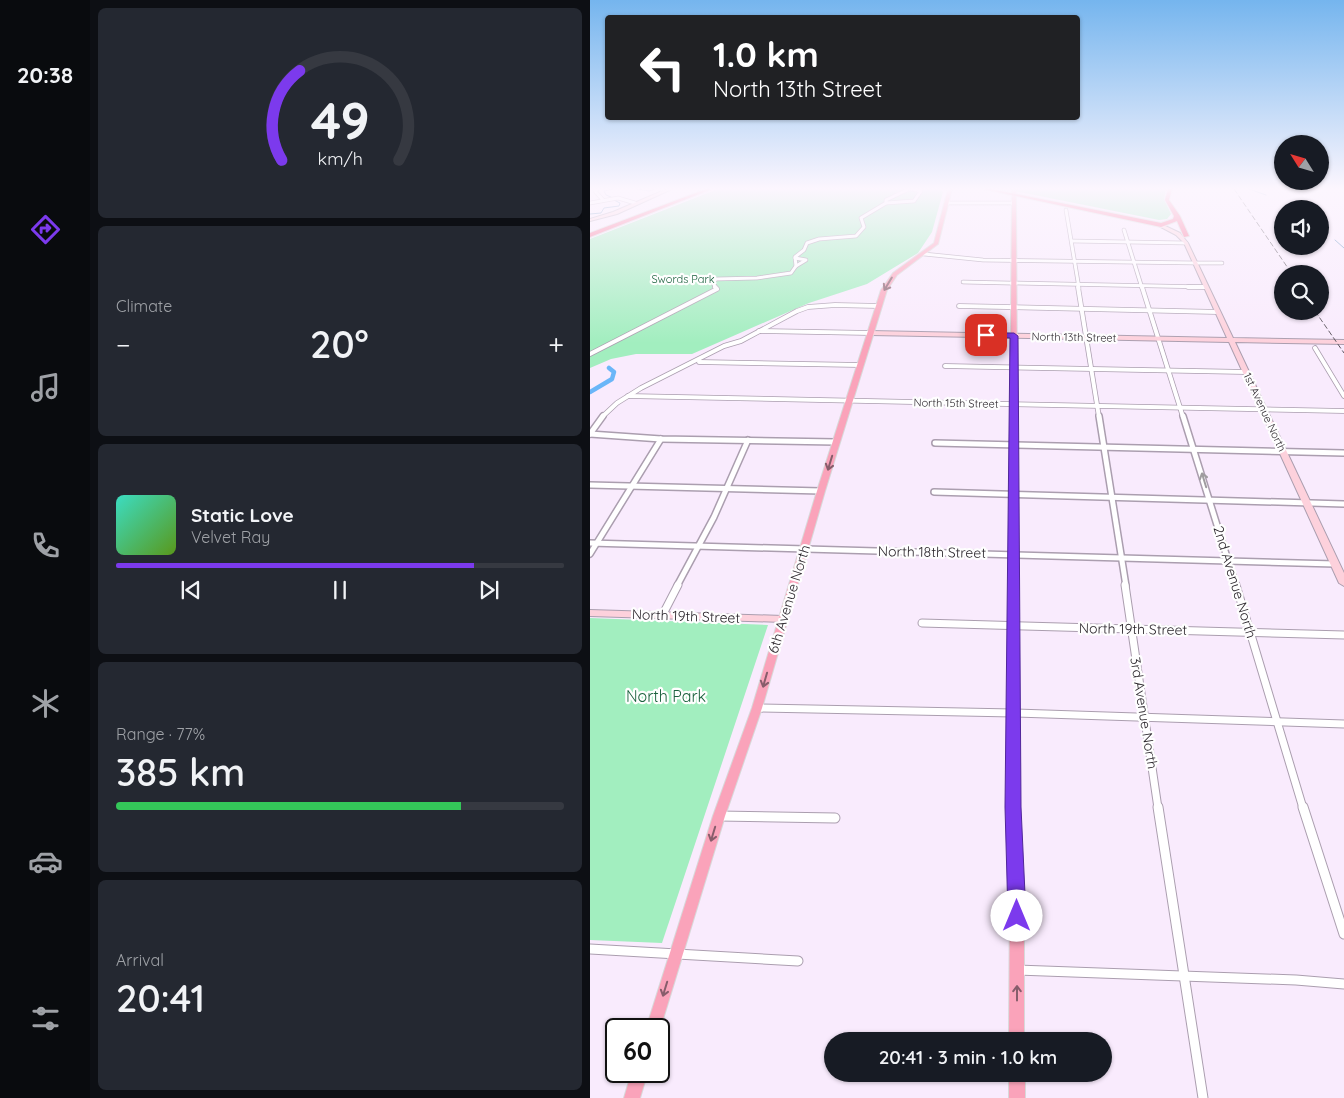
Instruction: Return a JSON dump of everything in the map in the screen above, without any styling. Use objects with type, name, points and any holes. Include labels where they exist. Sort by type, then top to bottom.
[{"type":"main road","name":"6th Avenue North","points":[[656,1018],[718,816],[756,708],[884,290],[891,278],[924,254],[938,240]]},
{"type":"main road","points":[[1014,240],[1013,807],[1016,852],[1017,1032]]},
{"type":"main road","points":[[1017,1082],[1017,1098]]},
{"type":"main road","points":[[632,1098],[636,1083]]},
{"type":"street","points":[[796,266],[795,258],[797,254],[804,250],[810,242],[823,240]]},
{"type":"street","points":[[1072,241],[1179,240]]},
{"type":"street","name":"1st Avenue North","points":[[1186,240],[1307,503],[1337,560],[1343,577]]},
{"type":"street","name":"3rd Avenue North","points":[[1072,241],[1074,262],[1084,309],[1091,369],[1122,558],[1183,976],[1203,1098]]},
{"type":"street","name":"2nd Avenue North","points":[[1128,242],[1195,450],[1312,837],[1344,934]]},
{"type":"street","points":[[924,254],[955,258],[1014,261],[1222,263]]},
{"type":"street","points":[[590,354],[716,289],[713,283],[716,279],[784,276],[791,274],[796,266],[806,260],[795,258]]},
{"type":"street","points":[[963,282],[1206,287]]},
{"type":"street","points":[[590,434],[606,412],[628,396],[659,378],[696,362],[776,321],[808,307],[835,305],[879,306]]},
{"type":"street","points":[[959,306],[1218,312]]},
{"type":"street","name":"North 13th Street","points":[[757,331],[1344,342]]},
{"type":"street","points":[[1315,348],[1344,396]]},
{"type":"street","points":[[696,362],[860,365]]},
{"type":"street","points":[[945,366],[1246,372]]},
{"type":"street","name":"North 15th Street","points":[[628,396],[1344,411]]},
{"type":"street","points":[[590,434],[661,439],[836,442]]},
{"type":"street","points":[[590,554],[661,439]]},
{"type":"street","points":[[662,616],[727,488],[748,440]]},
{"type":"street","points":[[935,443],[1344,453]]},
{"type":"street","points":[[590,485],[821,491]]},
{"type":"street","points":[[934,492],[1344,504]]},
{"type":"street","name":"North 18th Street","points":[[590,543],[696,548],[1122,558],[1337,560]]},
{"type":"street","name":"North 19th Street","points":[[590,612],[783,619]]},
{"type":"street","name":"North 19th Street","points":[[922,622],[1344,635]]},
{"type":"street","points":[[756,708],[1013,713],[1344,724]]},
{"type":"street","points":[[718,816],[835,818]]},
{"type":"street","points":[[590,949],[798,961]]},
{"type":"street","points":[[1017,970],[1296,980],[1344,984]]},
{"type":"green space","name":"Swords Park","points":[[590,240],[927,240],[918,253],[867,284],[809,303],[692,354],[636,354],[611,359],[590,368]]},
{"type":"green space","name":"North Park","points":[[590,618],[768,625],[662,943],[590,940]]},
{"type":"waterway","points":[[1335,240],[1344,248]]},
{"type":"waterway","points":[[590,392],[612,379],[614,372],[609,368]]},
{"type":"railway","points":[[1269,240],[1286,265]]},
{"type":"railway","points":[[1321,320],[1344,353]]},
{"type":"route","points":[[986,335],[1014,336],[1013,807],[1017,916]]}]
